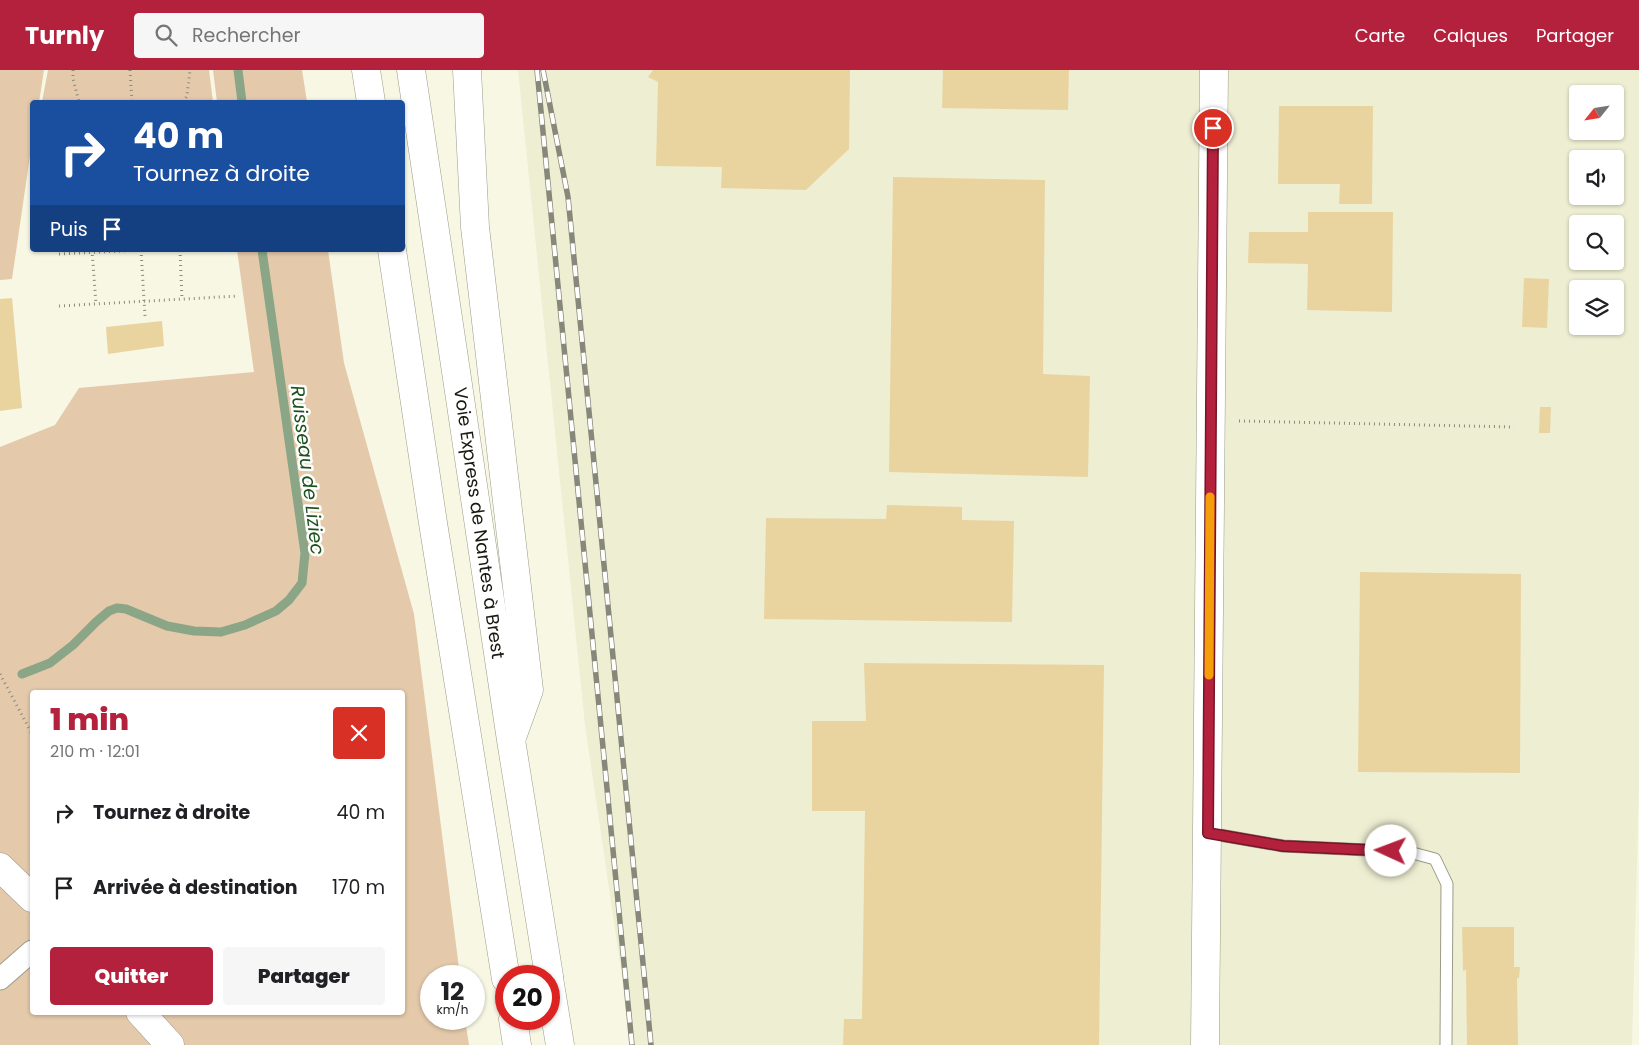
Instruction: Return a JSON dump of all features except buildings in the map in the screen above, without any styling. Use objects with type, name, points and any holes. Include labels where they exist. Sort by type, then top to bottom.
[{"type":"main road","points":[[366,70],[370,100]]},
{"type":"main road","name":"Voie Express de Nantes à Brest","points":[[412,70],[511,740],[547,965]]},
{"type":"main road","points":[[467,70],[475,227],[528,690],[511,740]]},
{"type":"main road","points":[[1205,1045],[1214,70]]},
{"type":"main road","points":[[392,252],[439,563],[504,965]]},
{"type":"main road","points":[[0,866],[30,894]]},
{"type":"main road","points":[[144,1015],[162,1030]]},
{"type":"main road","points":[[515,1030],[517,1045]]},
{"type":"main road","name":"Voie Express de Nantes à Brest","points":[[558,1030],[560,1045]]},
{"type":"street","points":[[0,979],[30,952]]},
{"type":"lane","points":[[1208,833],[1283,846],[1409,852],[1435,859],[1447,884],[1446,1045]]},
{"type":"path","points":[[73,70],[72,79],[78,100]]},
{"type":"path","points":[[130,70],[132,100]]},
{"type":"path","points":[[184,100],[187,96],[190,70]]},
{"type":"path","points":[[59,254],[82,252]]},
{"type":"path","points":[[93,252],[96,304]]},
{"type":"path","points":[[142,252],[145,316]]},
{"type":"path","points":[[180,252],[182,299]]},
{"type":"path","points":[[59,306],[238,296]]},
{"type":"path","points":[[1211,420],[1514,427]]},
{"type":"path","points":[[0,674],[30,730]]},
{"type":"shaded area","points":[[0,70],[44,70],[39,100],[30,100],[30,156],[12,279],[0,280]]},
{"type":"shaded area","points":[[48,70],[209,70],[213,100],[42,100]]},
{"type":"shaded area","points":[[213,70],[302,70],[307,100],[217,100]]},
{"type":"shaded area","points":[[518,70],[1639,70],[1639,786],[1632,1045],[632,1045],[585,725]]},
{"type":"shaded area","points":[[237,252],[328,252],[344,363],[414,614],[459,965],[420,965],[420,1030],[467,1030],[469,1045],[0,1045],[0,447],[55,425],[79,388],[254,372]]},
{"type":"waterway","name":"Ruisseau de Liziec","points":[[238,70],[242,100]]},
{"type":"waterway","name":"Ruisseau de Liziec","points":[[22,674],[50,663],[73,645],[109,611],[117,608],[126,609],[167,626],[194,631],[221,632],[245,625],[276,611],[289,600],[302,583],[305,553],[262,252]]},
{"type":"railway","points":[[537,70],[632,1045]]},
{"type":"railway","points":[[543,70],[568,197],[651,1045]]},
{"type":"slow traffic","points":[[1209,675],[1210,497]]},
{"type":"route","points":[[1213,128],[1208,833],[1283,846],[1391,851]]}]
